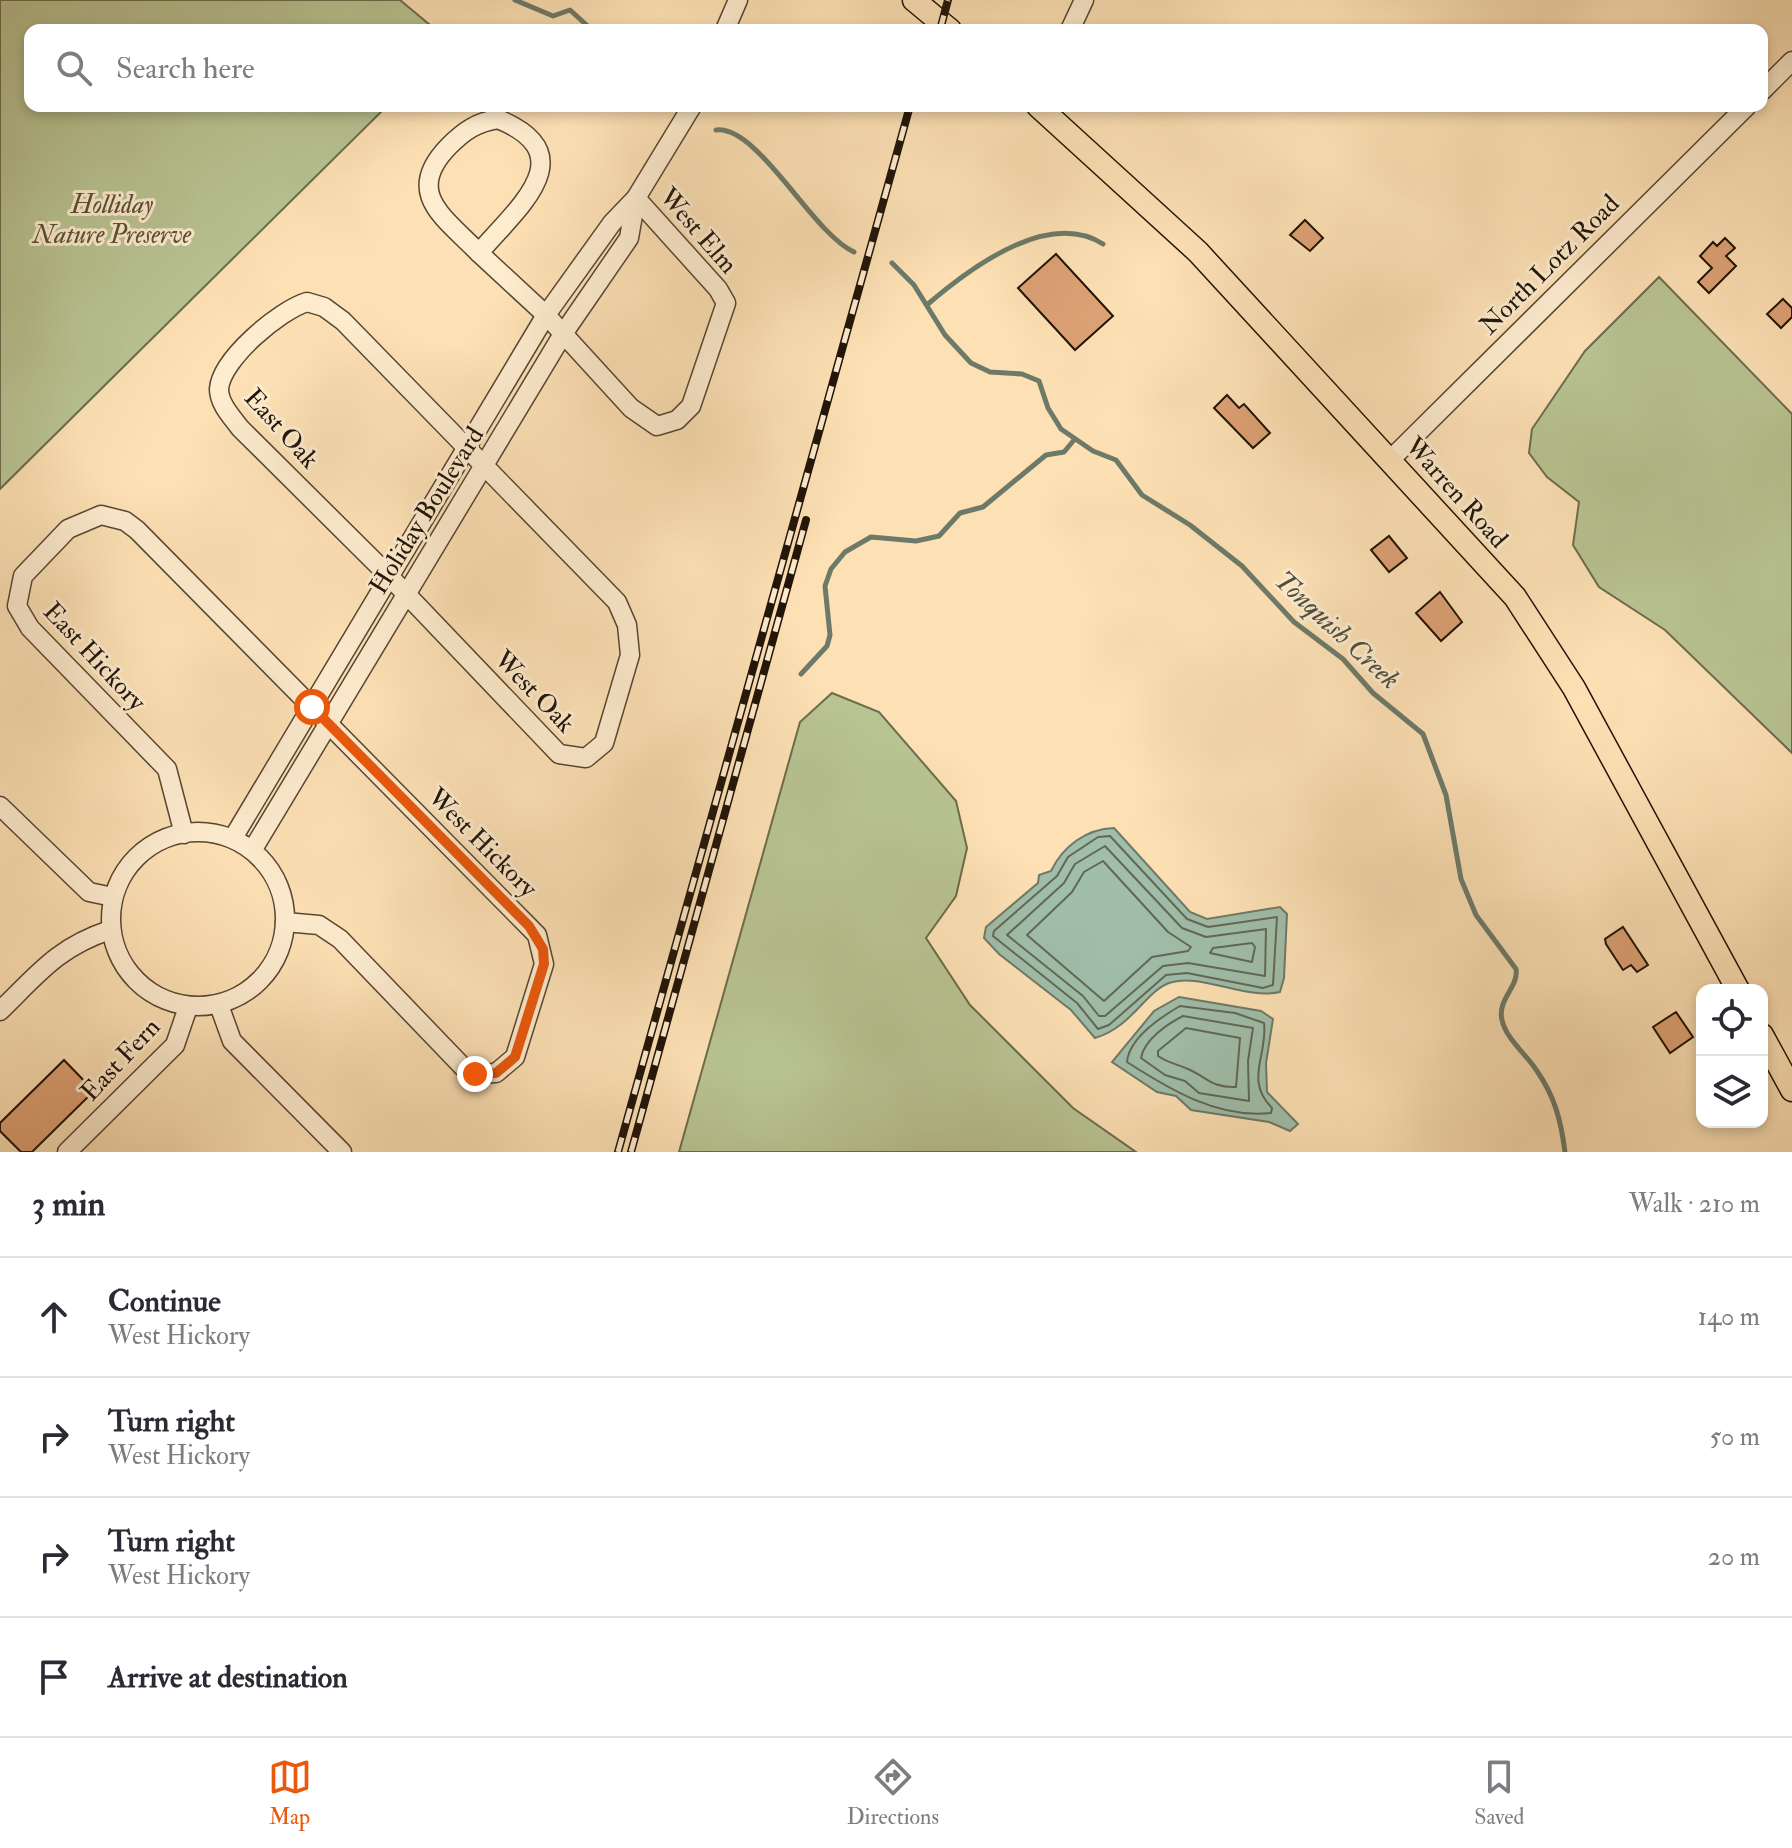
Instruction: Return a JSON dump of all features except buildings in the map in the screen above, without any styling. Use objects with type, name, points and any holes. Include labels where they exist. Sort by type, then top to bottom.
[{"type":"main road","points":[[914,0],[943,24]]},
{"type":"main road","name":"Warren Road","points":[[1045,112],[1169,222],[1515,597],[1540,632],[1735,984]]},
{"type":"main road","points":[[1768,1046],[1792,1090]]},
{"type":"street","points":[[728,24],[738,0]]},
{"type":"street","points":[[1073,24],[1084,0]]},
{"type":"street","points":[[1768,85],[1792,61]]},
{"type":"street","name":"Holiday Boulevard","points":[[233,838],[546,315],[612,223],[636,198],[688,112]]},
{"type":"street","name":"North Lotz Road","points":[[1390,460],[1741,112]]},
{"type":"street","points":[[479,253],[540,179],[543,161],[532,141],[516,126],[498,119],[464,131],[428,173],[427,191],[437,210],[479,253],[546,315],[563,334]]},
{"type":"street","name":"Holiday Boulevard","points":[[253,849],[404,593],[486,466],[563,334],[629,238],[636,198]]},
{"type":"street","name":"West Elm","points":[[563,334],[631,408],[657,426],[677,420],[691,406],[726,303],[718,289],[636,198]]},
{"type":"street","name":"East Oak","points":[[404,593],[240,428],[219,392],[228,366],[253,339],[293,306],[307,302],[324,307],[343,321],[486,466]]},
{"type":"street","name":"West Oak","points":[[404,593],[559,754],[586,758],[604,743],[630,655],[627,625],[617,602],[486,466]]},
{"type":"street","name":"East Hickory","points":[[184,834],[173,780],[167,769],[30,628],[17,606],[23,576],[68,529],[101,515],[125,521],[329,722]]},
{"type":"street","name":"West Hickory","points":[[285,922],[319,925],[340,939],[463,1067],[475,1074],[496,1073],[515,1057],[544,964],[537,935],[329,722]]},
{"type":"street","points":[[0,806],[89,892],[113,897]]},
{"type":"street","points":[[0,1011],[58,954],[77,941],[110,930],[113,897],[123,875],[140,855],[162,840],[184,834],[210,833],[233,838],[253,849],[273,875],[283,899],[285,922],[281,946],[268,970],[245,992],[219,1005],[188,1007]]},
{"type":"street","name":"East Fern","points":[[67,1152],[175,1045],[188,1007],[162,998],[138,984],[120,959],[110,930]]},
{"type":"street","points":[[219,1005],[232,1041],[342,1152]]},
{"type":"green space","name":"Holliday Nature Preserve","points":[[0,0],[400,0],[429,24],[24,24],[24,112],[381,112],[0,489]]},
{"type":"green space","points":[[1659,277],[1792,414],[1792,753],[1665,630],[1599,587],[1573,545],[1579,502],[1547,477],[1529,453],[1532,429],[1585,351]]},
{"type":"green space","points":[[832,693],[879,712],[956,801],[967,848],[956,896],[926,938],[970,1005],[1073,1108],[1136,1152],[679,1152],[800,722]]},
{"type":"water","points":[[1114,828],[1190,912],[1207,919],[1280,907],[1287,914],[1284,978],[1280,992],[1252,992],[1194,981],[1169,983],[1160,987],[1119,1026],[1095,1038],[1071,1010],[999,954],[984,938],[986,927],[1038,883],[1039,875],[1051,871],[1076,840]]},
{"type":"water","points":[[1179,997],[1261,1011],[1273,1019],[1266,1063],[1267,1092],[1298,1124],[1290,1131],[1269,1122],[1191,1110],[1176,1096],[1157,1092],[1112,1062],[1154,1011]]},
{"type":"waterway","name":"Tonquish Creek","points":[[515,0],[553,16],[570,10],[585,24]]},
{"type":"waterway","name":"Tonquish Creek","points":[[716,130],[732,133],[749,144],[821,224],[854,252]]},
{"type":"waterway","points":[[928,304],[987,260],[1035,238],[1058,234],[1081,235],[1103,244]]},
{"type":"waterway","name":"Tonquish Creek","points":[[892,263],[914,285],[945,335],[971,363],[990,372],[1022,374],[1039,381],[1048,408],[1061,429],[1093,451],[1116,460],[1142,495],[1190,525],[1242,566],[1294,622],[1343,659],[1373,693],[1423,734],[1446,795],[1461,879],[1476,915],[1516,969],[1514,982],[1502,1006],[1504,1027],[1537,1071],[1553,1100],[1565,1152]]},
{"type":"waterway","points":[[801,674],[827,646],[830,635],[825,586],[831,569],[845,552],[871,537],[916,541],[939,536],[960,513],[983,507],[1046,455],[1064,452],[1074,440]]},
{"type":"railway","points":[[942,24],[948,0]]},
{"type":"railway","points":[[618,1152],[908,112]]},
{"type":"railway","points":[[631,1152],[806,520]]},
{"type":"route","points":[[312,707],[537,935],[543,949],[544,964],[515,1057],[496,1073],[475,1074]]}]
